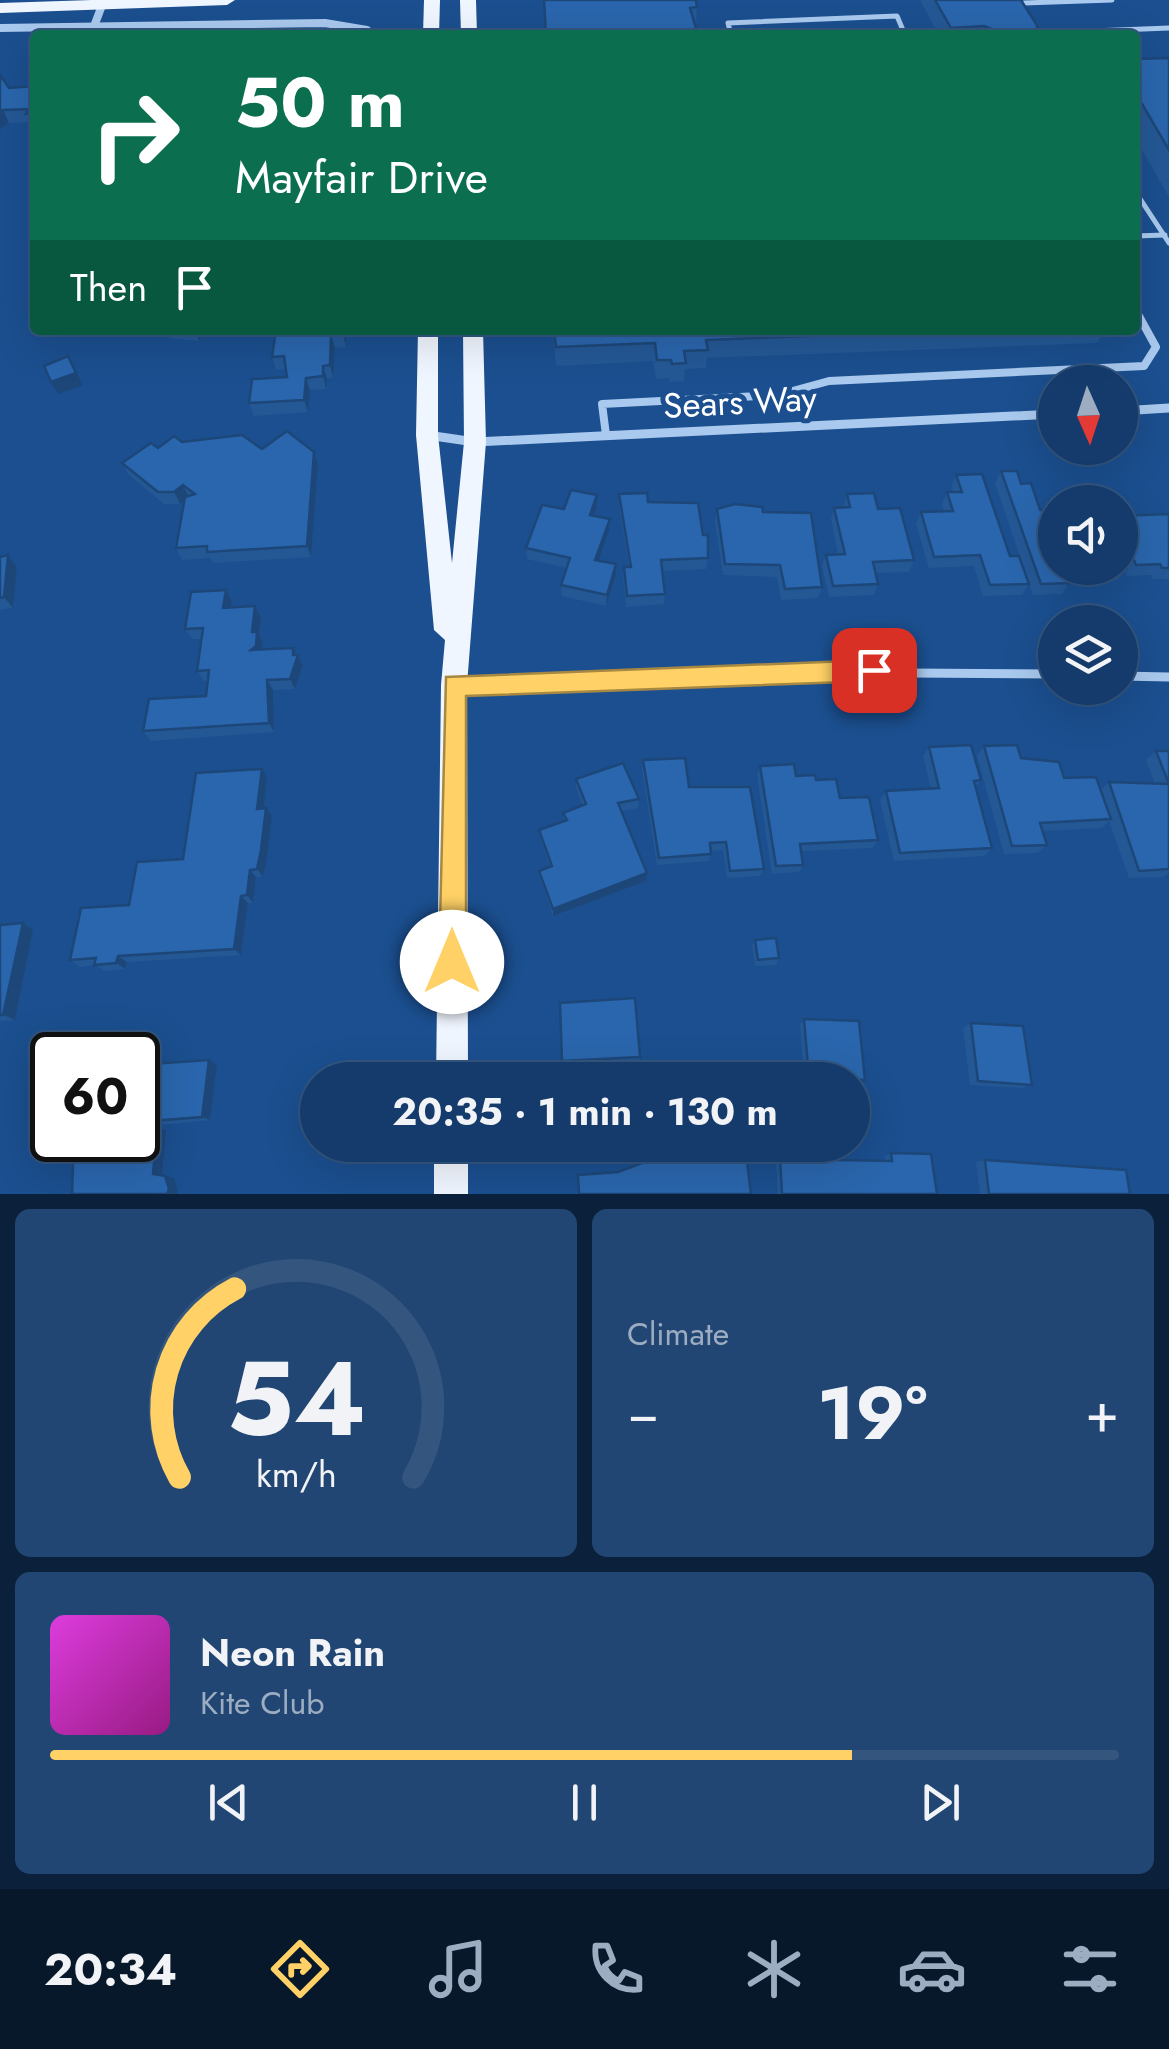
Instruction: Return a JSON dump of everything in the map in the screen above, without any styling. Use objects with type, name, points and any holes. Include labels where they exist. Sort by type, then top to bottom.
[{"type":"main road","points":[[0,8],[227,0]]},
{"type":"main road","points":[[431,30],[432,0]]},
{"type":"main road","points":[[468,0],[469,30]]},
{"type":"main road","points":[[428,335],[427,435],[454,685]]},
{"type":"main road","points":[[452,1062],[454,685],[474,442],[473,335]]},
{"type":"main road","points":[[451,1194],[452,1162]]},
{"type":"street","points":[[93,30],[103,2]]},
{"type":"street","points":[[0,28],[93,30],[324,22],[367,30]]},
{"type":"street","points":[[1138,410],[1169,408]]},
{"type":"street","name":"Sears Way","points":[[427,435],[474,442],[1038,415]]},
{"type":"street","points":[[454,685],[530,686],[750,672],[1038,674]]},
{"type":"street","points":[[1138,676],[1169,677]]},
{"type":"lane","points":[[1039,30],[1022,2],[1112,0]]},
{"type":"lane","points":[[730,30],[728,23],[897,16],[903,30]]},
{"type":"lane","points":[[1126,30],[1169,28]]},
{"type":"lane","points":[[1140,198],[1167,239]]},
{"type":"lane","points":[[1140,236],[1167,239]]},
{"type":"lane","points":[[606,436],[602,404],[778,395],[829,381],[1144,366],[1156,348],[1140,318]]},
{"type":"building","points":[[544,0],[696,0],[697,7],[690,8],[697,30],[546,30]]},
{"type":"building","points":[[935,0],[1021,0],[1038,27],[1034,30],[951,28]]},
{"type":"building","points":[[1169,58],[1169,150],[1140,101],[1140,59]]},
{"type":"building","points":[[0,75],[9,88],[30,86],[30,114],[26,114],[28,109],[0,112]]},
{"type":"building","points":[[275,335],[331,335],[330,365],[323,366],[323,376],[306,378],[304,400],[249,403],[252,379],[287,377],[284,356],[272,357]]},
{"type":"building","points":[[555,335],[835,335],[706,340],[708,350],[684,351],[686,363],[672,364],[671,360],[657,360],[655,343],[556,347]]},
{"type":"building","points":[[68,356],[76,373],[51,382],[44,366]]},
{"type":"building","points":[[287,431],[314,452],[307,546],[207,552],[207,546],[176,548],[185,497],[195,494],[183,485],[174,492],[158,492],[122,463],[151,443],[158,448],[174,436],[182,442],[242,435],[262,449]]},
{"type":"building","points":[[1001,471],[1017,471],[1021,484],[1031,483],[1038,504],[1038,576]]},
{"type":"building","points":[[982,474],[1010,556],[1019,556],[1029,584],[990,585],[980,555],[934,557],[921,512],[953,511],[947,492],[962,492],[956,475]]},
{"type":"building","points":[[571,490],[597,495],[590,515],[610,519],[595,560],[616,564],[607,595],[561,585],[570,558],[526,548],[542,505],[564,509]]},
{"type":"building","points":[[647,493],[648,502],[698,503],[703,535],[708,535],[708,558],[661,560],[665,594],[627,596],[624,567],[631,567],[619,494]]},
{"type":"building","points":[[874,493],[878,509],[900,508],[914,560],[873,562],[878,584],[833,586],[826,555],[845,554],[834,508],[850,507],[847,494]]},
{"type":"building","points":[[735,504],[762,507],[763,512],[811,513],[822,587],[785,589],[780,565],[725,564],[717,509]]},
{"type":"building","points":[[1169,514],[1169,568],[1160,564],[1138,565],[1138,515]]},
{"type":"building","points":[[8,555],[4,597],[0,598],[0,557]]},
{"type":"building","points":[[226,590],[223,608],[255,606],[252,632],[257,632],[256,646],[251,650],[293,648],[293,655],[298,655],[290,679],[267,680],[269,723],[143,731],[149,699],[206,696],[209,670],[197,671],[203,628],[185,629],[191,592]]},
{"type":"building","points":[[971,745],[981,780],[974,781],[992,848],[900,853],[886,791],[939,788],[929,747]]},
{"type":"building","points":[[1017,745],[1021,758],[1059,762],[1064,778],[1096,777],[1111,819],[1040,823],[1047,845],[1012,846],[984,746]]},
{"type":"building","points":[[1156,751],[1169,751],[1169,784]]},
{"type":"building","points":[[685,758],[689,787],[750,787],[764,869],[730,871],[726,842],[710,843],[711,854],[659,858],[643,760]]},
{"type":"building","points":[[623,763],[639,799],[618,803],[647,873],[553,909],[539,871],[552,866],[539,830],[567,820],[563,813],[586,804],[576,779]]},
{"type":"building","points":[[794,764],[796,776],[836,779],[840,798],[869,797],[878,840],[800,844],[803,865],[776,866],[760,766]]},
{"type":"building","points":[[262,769],[257,809],[266,808],[261,850],[257,869],[250,870],[247,895],[241,896],[234,949],[118,956],[116,963],[94,965],[96,958],[70,960],[81,908],[129,905],[137,862],[183,859],[196,773]]},
{"type":"building","points":[[1109,782],[1169,784],[1169,869],[1139,871]]},
{"type":"building","points":[[23,923],[3,1015],[0,1015],[0,925]]},
{"type":"building","points":[[776,938],[779,958],[758,960],[755,940]]},
{"type":"building","points":[[635,998],[640,1057],[562,1061],[560,1003]]},
{"type":"building","points":[[804,1019],[859,1021],[863,1062],[808,1062]]},
{"type":"building","points":[[971,1023],[1023,1026],[1032,1085],[978,1081]]},
{"type":"building","points":[[209,1060],[202,1117],[160,1120],[160,1063]]},
{"type":"building","points":[[891,1153],[931,1154],[937,1194],[782,1194],[780,1162],[892,1161]]},
{"type":"building","points":[[985,1160],[1126,1170],[1130,1194],[989,1194]]},
{"type":"building","points":[[73,1162],[154,1162],[153,1174],[165,1176],[169,1189],[167,1194],[72,1194]]},
{"type":"building","points":[[645,1162],[747,1162],[751,1194],[579,1194],[578,1175],[618,1172]]},
{"type":"route","points":[[452,962],[454,685],[530,686],[750,672],[874,670]]}]
